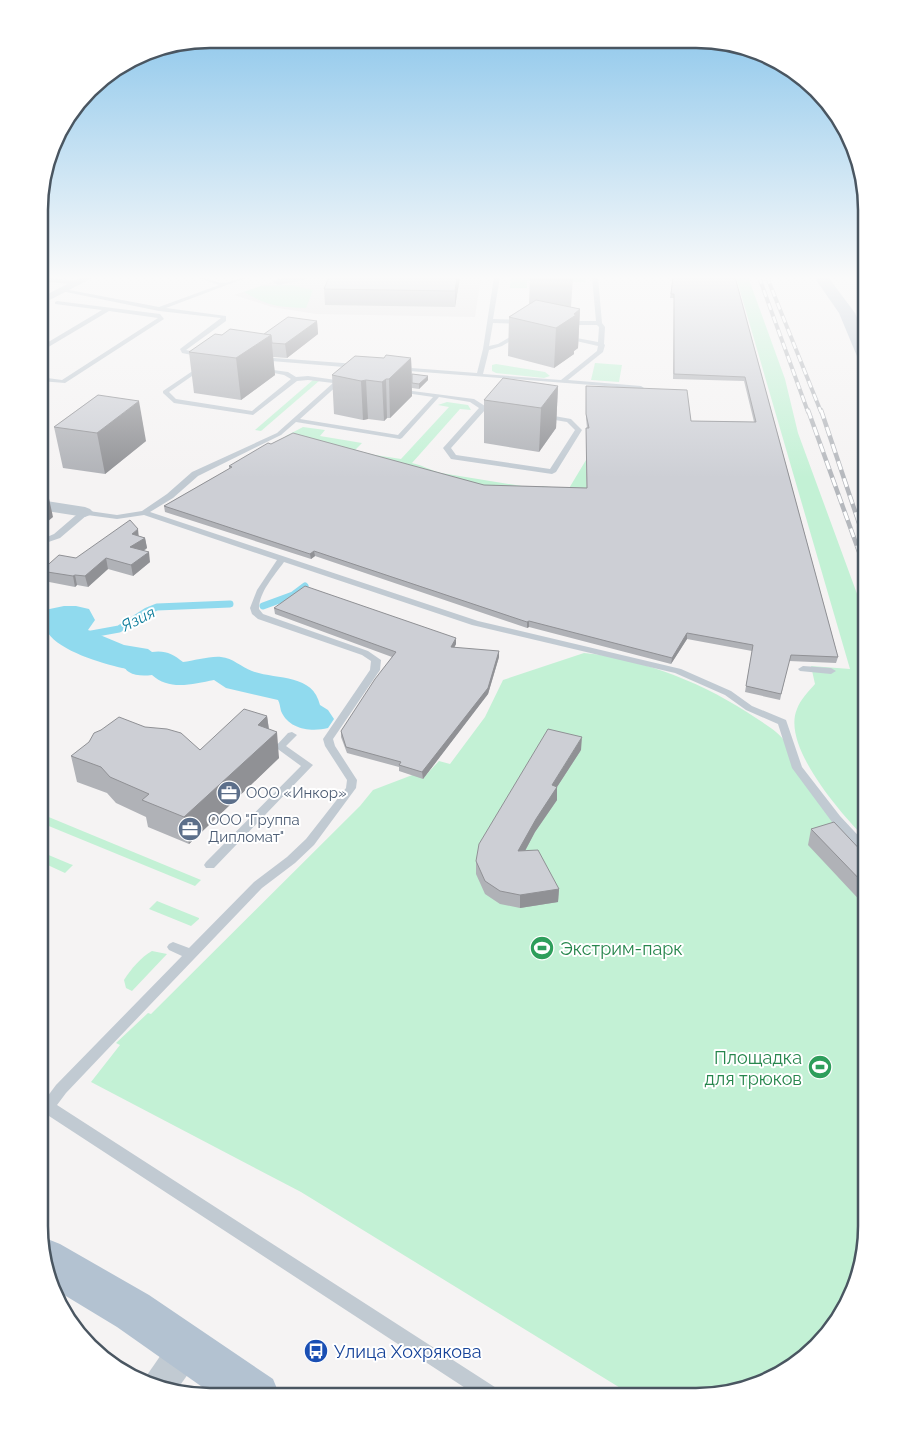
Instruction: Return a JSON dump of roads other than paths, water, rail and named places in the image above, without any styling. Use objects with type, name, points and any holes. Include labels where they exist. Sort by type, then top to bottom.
[{"type":"main road","points":[[52,1263],[133,1311],[244,1388]]},
{"type":"street","points":[[48,506],[85,512]]},
{"type":"street","points":[[162,1381],[186,1348]]},
{"type":"lane","points":[[48,380],[63,382],[122,344]]},
{"type":"lane","points":[[189,344],[183,348],[184,352],[208,355]]},
{"type":"lane","points":[[479,376],[487,344]]},
{"type":"lane","points":[[486,349],[501,344]]},
{"type":"lane","points":[[562,382],[600,352],[602,345],[597,344]]},
{"type":"lane","points":[[258,358],[365,366]]},
{"type":"lane","points":[[206,366],[199,367],[165,392],[174,401],[253,413],[296,379],[308,378],[356,384]]},
{"type":"lane","points":[[48,540],[57,536],[85,512],[117,517],[144,513],[170,496],[195,474],[279,434],[356,366]]},
{"type":"lane","points":[[249,367],[286,373],[296,379]]},
{"type":"lane","points":[[392,369],[641,388]]},
{"type":"lane","points":[[393,389],[472,400],[483,408],[502,410]]},
{"type":"lane","points":[[294,420],[400,437],[438,395]]},
{"type":"lane","points":[[483,408],[447,448],[454,457],[552,472],[579,430],[569,420],[531,414]]},
{"type":"lane","points":[[144,513],[475,623],[537,636],[678,671],[728,693],[749,708],[782,722],[797,768],[836,819],[858,842]]},
{"type":"lane","points":[[48,1107],[190,954],[258,885],[291,860],[310,842],[349,792],[352,780],[328,742],[328,739],[375,670],[376,660],[365,653],[261,617],[255,612],[256,600],[282,559]]},
{"type":"lane","points":[[803,669],[831,671]]},
{"type":"lane","points":[[210,865],[308,765],[280,747],[292,735]]},
{"type":"lane","points":[[173,947],[190,954]]},
{"type":"lane","points":[[48,1115],[481,1388]]},
{"type":"waterway","name":"Язия","points":[[263,606],[293,595],[305,586]]},
{"type":"waterway","name":"Язия","points":[[75,637],[119,629],[147,611],[157,607],[230,604]]},
{"type":"waterway","points":[[48,620],[76,617],[77,620],[66,633],[117,656],[135,657],[144,665],[160,662],[172,673],[181,674],[220,668],[240,680],[291,691],[299,700],[301,711],[314,719]]},
{"type":"railway","points":[[783,344],[808,412]]},
{"type":"railway","points":[[794,344],[821,412]]},
{"type":"railway","points":[[808,410],[858,549]]},
{"type":"railway","points":[[821,410],[858,520]]},
{"type":"place","name":"ООО «Инкор»","points":[[229,793]]},
{"type":"place","name":"ООО \"Группа Дипломат\"","points":[[190,829]]},
{"type":"place","name":"Экстрим-парк","points":[[542,948]]},
{"type":"place","name":"Площадка для трюков","points":[[820,1067]]},
{"type":"place","name":"Улица Хохрякова","points":[[316,1351]]}]
